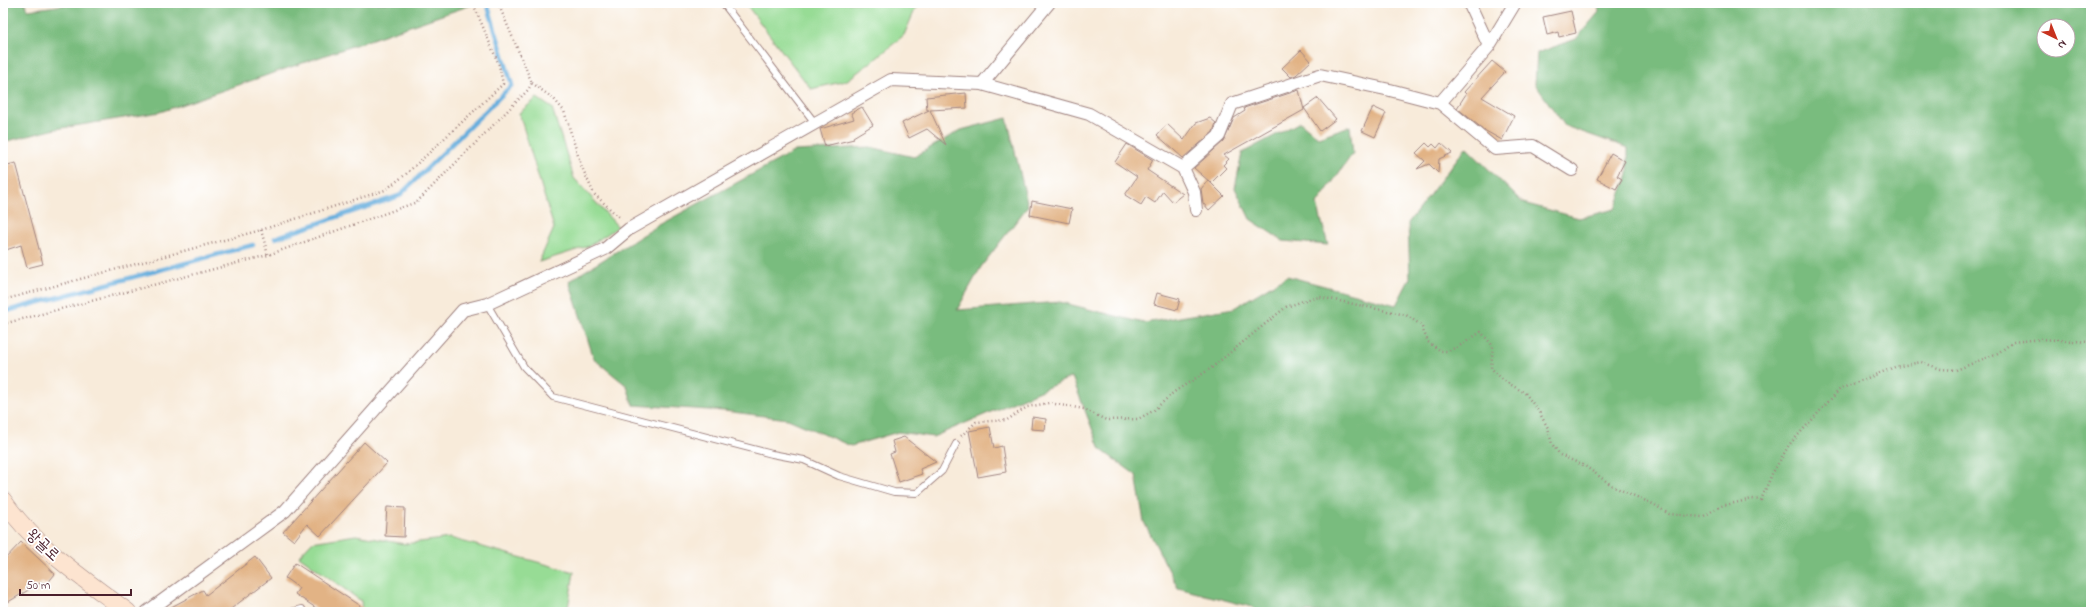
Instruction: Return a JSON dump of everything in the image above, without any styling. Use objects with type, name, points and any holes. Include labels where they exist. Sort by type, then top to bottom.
[{"type":"main road","name":"왕골로","points":[[3,500],[13,515],[56,556],[120,611]]},
{"type":"street","points":[[982,84],[1049,3]]},
{"type":"street","points":[[1469,3],[1489,46]]},
{"type":"street","points":[[1440,103],[1489,46],[1515,3]]},
{"type":"street","points":[[1183,168],[1219,136],[1232,104],[1320,75],[1390,90],[1440,103],[1495,149],[1532,146],[1572,170]]},
{"type":"street","points":[[147,612],[285,511],[462,310],[487,304],[605,249],[629,229],[891,80],[982,84],[1089,114],[1183,168],[1194,192],[1196,210]]},
{"type":"lane","points":[[723,3],[815,123]]},
{"type":"lane","points":[[487,304],[524,367],[553,397],[772,454],[804,460],[839,476],[894,492],[917,493],[942,471],[956,444]]},
{"type":"lane","points":[[291,612],[302,609]]},
{"type":"path","points":[[498,3],[532,83],[554,99],[564,111],[578,159],[594,194],[620,218],[629,229]]},
{"type":"path","points":[[3,300],[261,230],[385,190],[405,175],[502,84],[499,65],[474,8]]},
{"type":"path","points":[[3,324],[268,255],[417,202],[528,90],[532,83]]},
{"type":"path","points":[[261,230],[268,255]]},
{"type":"path","points":[[956,444],[959,438],[976,422],[1007,420],[1027,407],[1049,404],[1084,409],[1106,420],[1138,419],[1153,411],[1174,392],[1210,369],[1286,307],[1320,297],[1406,315],[1421,325],[1428,342],[1441,350],[1448,351],[1461,346],[1481,332],[1493,346],[1490,368],[1503,380],[1525,393],[1539,412],[1548,428],[1552,444],[1560,455],[1584,466],[1614,487],[1653,504],[1669,514],[1702,517],[1721,506],[1752,499],[1762,500],[1772,474],[1790,445],[1840,390],[1895,367],[1921,362],[1941,369],[1956,370],[1998,353],[2013,342],[2042,339],[2091,342]]},
{"type":"green space","points":[[3,3],[25,3],[28,10],[78,3],[477,3],[160,112],[56,129],[3,142]]},
{"type":"green space","points":[[745,3],[918,3],[904,35],[878,57],[846,81],[811,89]]},
{"type":"green space","points":[[1598,3],[2091,3],[2091,612],[1257,612],[1252,607],[1178,588],[1144,522],[1136,475],[1100,449],[1072,377],[933,437],[898,432],[851,446],[788,419],[724,411],[633,405],[627,386],[594,359],[569,281],[659,225],[795,151],[870,147],[914,157],[961,130],[1007,118],[1028,206],[981,267],[957,310],[1060,302],[1144,323],[1234,308],[1287,276],[1396,305],[1410,278],[1408,223],[1466,147],[1523,203],[1579,218],[1615,209],[1628,175],[1628,148],[1565,126],[1535,84],[1537,53],[1576,39],[1599,12]]},
{"type":"green space","points":[[537,98],[552,108],[574,178],[618,227],[589,246],[539,262],[554,228],[519,113]]},
{"type":"green space","points":[[1300,122],[1318,137],[1350,126],[1353,153],[1317,204],[1328,245],[1283,241],[1250,219],[1235,188],[1242,153]]},
{"type":"green space","points":[[356,535],[404,544],[450,538],[574,572],[568,608],[572,612],[362,612],[361,601],[299,556],[312,542]]},
{"type":"building","points":[[1571,11],[1576,33],[1559,37],[1558,32],[1547,35],[1543,17]]},
{"type":"building","points":[[1301,50],[1311,61],[1296,75],[1291,77],[1282,68]]},
{"type":"building","points":[[1492,61],[1505,72],[1482,97],[1514,116],[1502,140],[1484,130],[1457,108],[1466,94],[1464,92]]},
{"type":"building","points":[[1299,90],[1304,110],[1224,155],[1229,159],[1223,165],[1226,168],[1211,183],[1194,168],[1224,141],[1234,118],[1245,111],[1244,108]]},
{"type":"building","points":[[966,93],[967,108],[930,110],[946,145],[927,129],[909,138],[902,123],[929,110],[927,110],[926,97]]},
{"type":"building","points":[[1318,98],[1336,119],[1320,131],[1304,108]]},
{"type":"building","points":[[862,107],[873,125],[853,137],[854,139],[825,146],[820,129],[854,119],[851,113]]},
{"type":"building","points":[[1373,107],[1386,113],[1375,137],[1362,131]]},
{"type":"building","points":[[1210,118],[1216,123],[1213,132],[1183,158],[1157,135],[1167,124],[1184,140],[1196,123]]},
{"type":"building","points":[[1426,143],[1430,147],[1433,144],[1437,148],[1441,143],[1452,153],[1439,159],[1438,173],[1429,164],[1417,169],[1425,161],[1416,153]]},
{"type":"building","points":[[1127,144],[1153,160],[1147,170],[1183,194],[1173,202],[1163,191],[1155,203],[1146,197],[1141,205],[1125,195],[1137,177],[1115,162]]},
{"type":"building","points":[[1611,153],[1625,161],[1617,176],[1622,179],[1616,189],[1597,179]]},
{"type":"building","points":[[16,163],[43,264],[27,268],[21,245],[3,251],[3,166]]},
{"type":"building","points":[[1208,180],[1224,196],[1209,210],[1203,203],[1201,189]]},
{"type":"building","points":[[1032,201],[1072,209],[1069,223],[1030,215]]},
{"type":"building","points":[[1157,293],[1180,299],[1177,310],[1154,304]]},
{"type":"building","points":[[1032,417],[1046,419],[1045,430],[1031,429]]},
{"type":"building","points":[[990,427],[994,448],[1002,446],[1006,472],[978,477],[969,431]]},
{"type":"building","points":[[904,437],[936,462],[920,469],[922,474],[899,482],[890,454],[895,452],[892,441]]},
{"type":"building","points":[[364,442],[387,463],[320,536],[307,524],[294,541],[283,532]]},
{"type":"building","points":[[387,507],[405,508],[404,537],[385,536]]},
{"type":"building","points":[[21,542],[55,574],[46,585],[42,582],[3,605],[3,561]]},
{"type":"building","points":[[255,557],[271,578],[227,612],[162,612],[203,590],[206,595]]},
{"type":"building","points":[[295,563],[369,612],[322,612],[295,594],[299,588],[285,578]]},
{"type":"waterway","points":[[275,238],[399,196],[512,85],[487,3]]},
{"type":"waterway","points":[[3,312],[253,245]]}]
